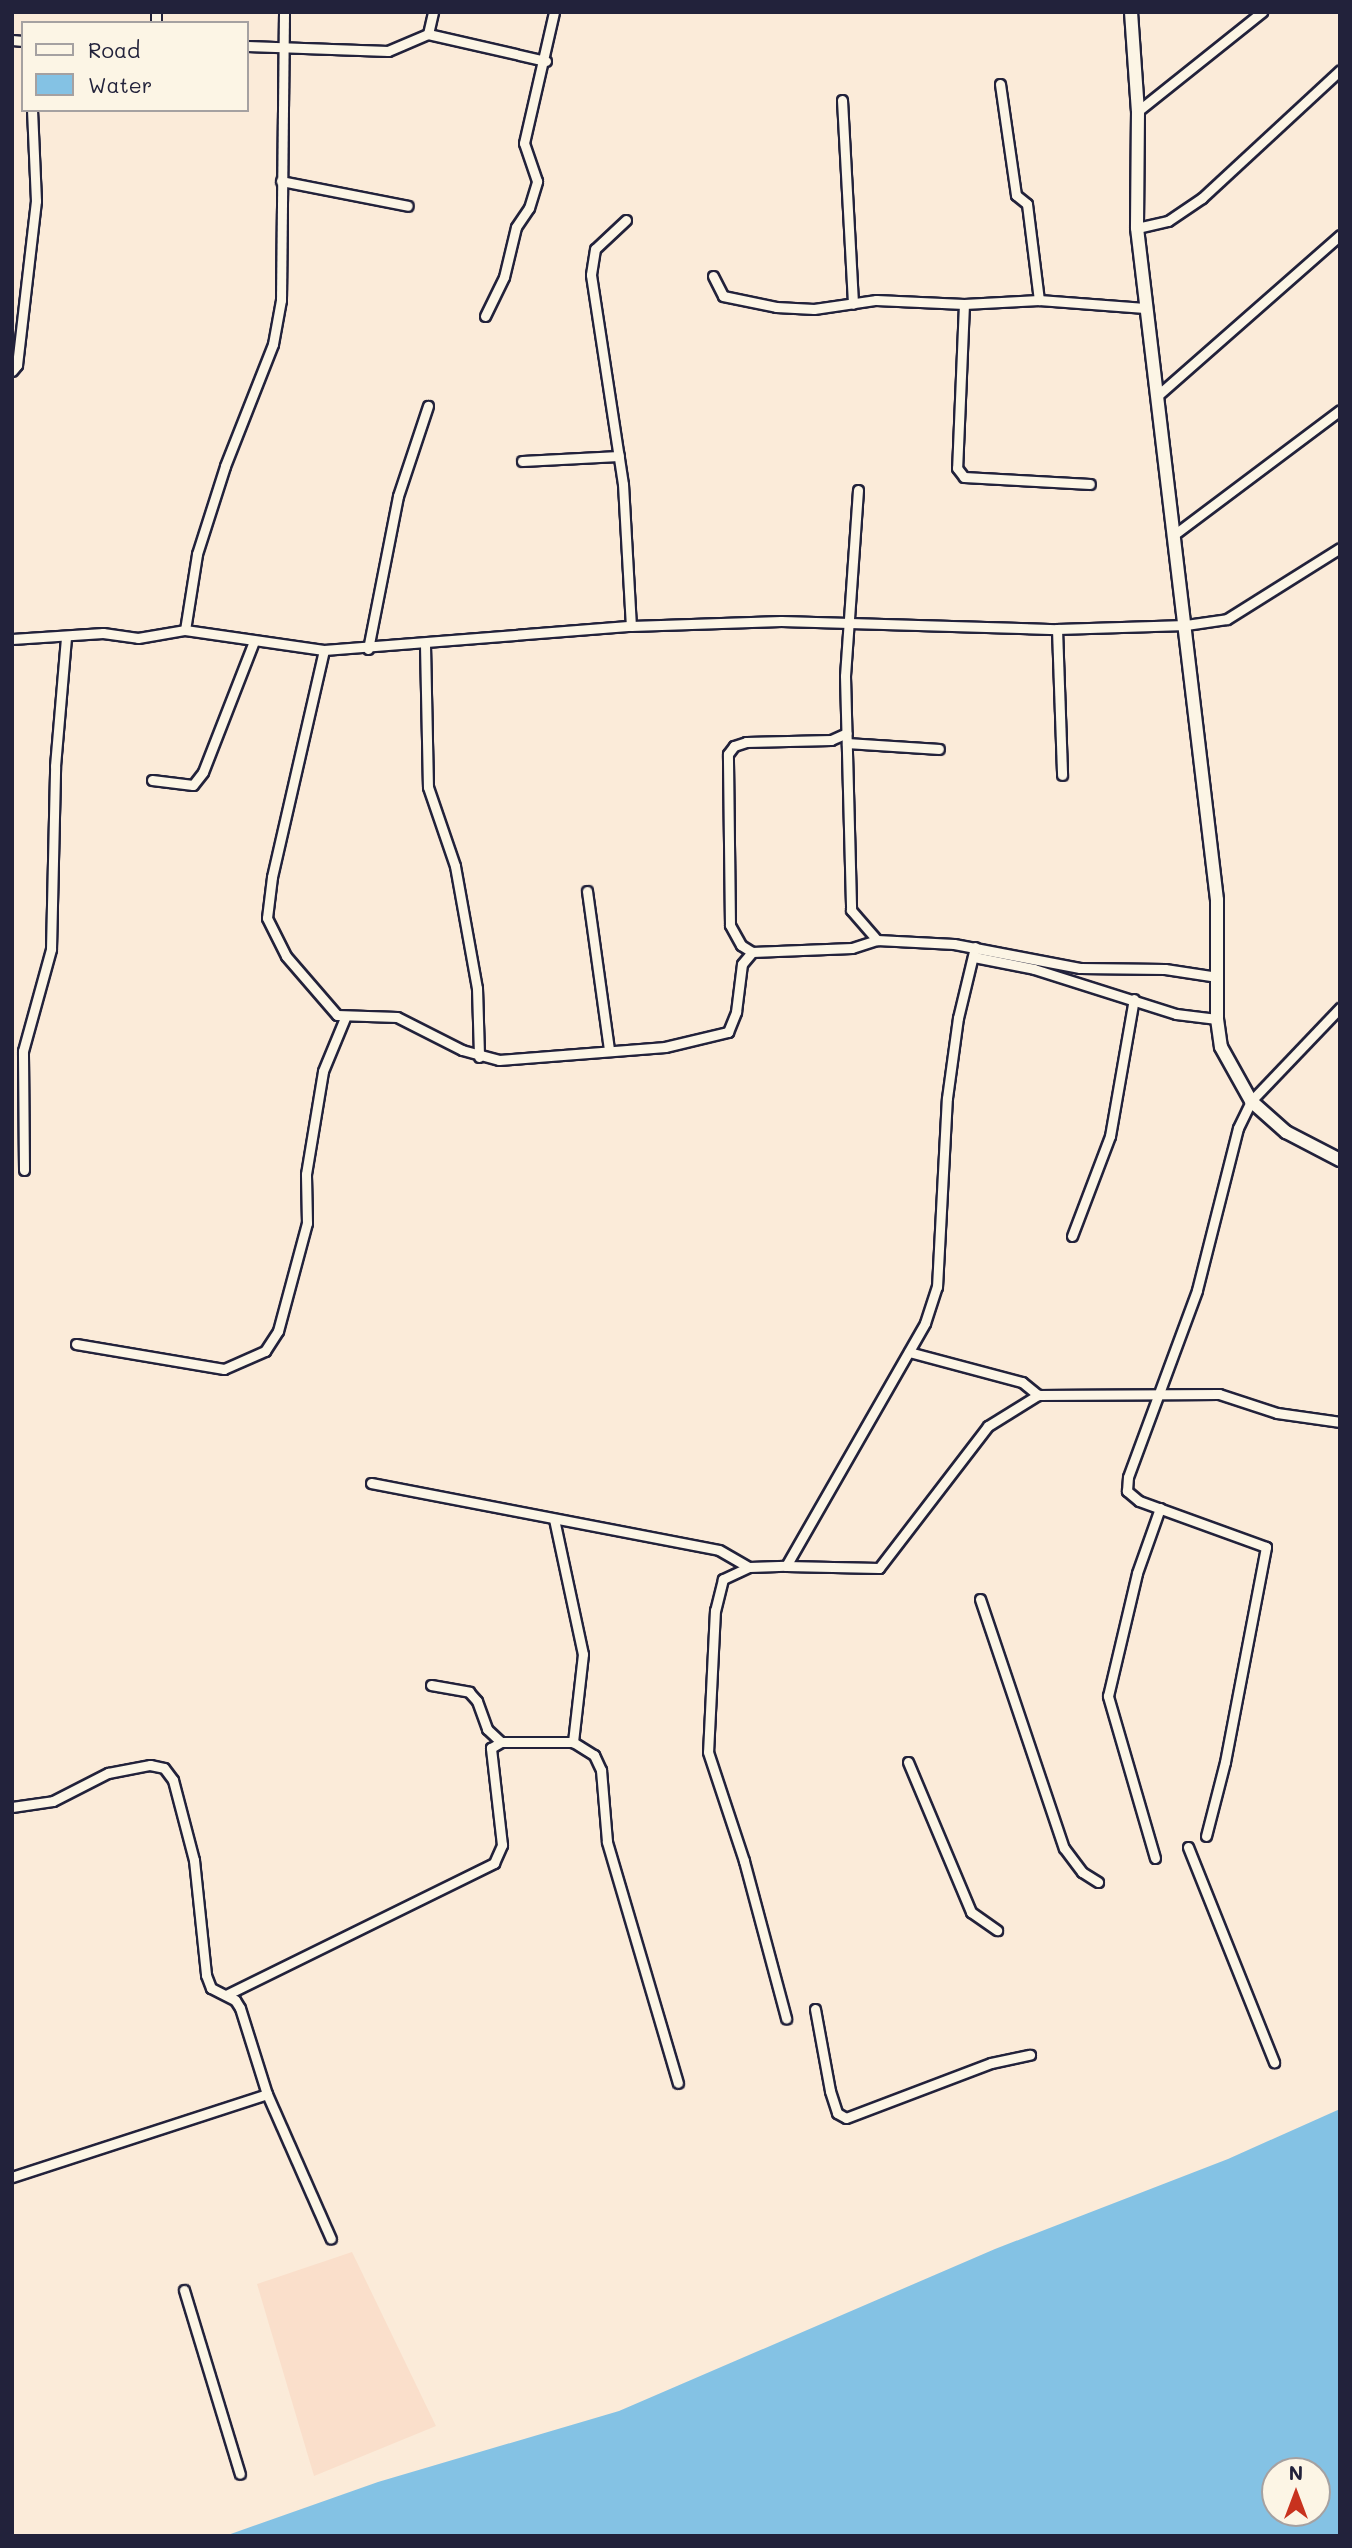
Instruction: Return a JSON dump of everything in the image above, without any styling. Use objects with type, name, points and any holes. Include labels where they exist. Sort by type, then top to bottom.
[{"type":"street","points":[[185,630],[197,554],[273,344],[281,300],[284,12]]},
{"type":"street","points":[[428,34],[433,12]]},
{"type":"street","points":[[485,316],[504,277],[516,228],[529,208],[537,181],[524,143],[546,61],[554,12]]},
{"type":"street","points":[[1131,12],[1138,111],[1137,228],[1217,900],[1217,1019],[1228,1068],[1251,1101],[1286,1132],[1340,1160]]},
{"type":"street","points":[[1138,111],[1262,12]]},
{"type":"street","points":[[248,46],[388,51],[428,34],[546,61]]},
{"type":"street","points":[[1137,228],[1168,221],[1202,198],[1340,70]]},
{"type":"street","points":[[1000,84],[1016,195],[1027,204],[1039,300]]},
{"type":"street","points":[[842,100],[853,304]]},
{"type":"street","points":[[12,371],[17,365],[36,201],[32,112]]},
{"type":"street","points":[[281,181],[408,206]]},
{"type":"street","points":[[626,220],[595,249],[591,275],[619,456],[631,626]]},
{"type":"street","points":[[1157,396],[1340,235]]},
{"type":"street","points":[[713,275],[723,296],[744,302],[814,309],[876,300],[964,304],[1039,300],[1145,308]]},
{"type":"street","points":[[964,304],[957,468],[964,477],[1090,484]]},
{"type":"street","points":[[368,649],[398,496],[428,406]]},
{"type":"street","points":[[1175,534],[1340,410]]},
{"type":"street","points":[[522,461],[619,456]]},
{"type":"street","points":[[858,490],[849,626],[847,738],[851,910],[877,940]]},
{"type":"street","points":[[12,639],[103,634],[138,638],[185,630],[324,650],[425,645],[631,626],[781,621],[849,626],[968,624],[1057,629],[1186,625],[1227,619],[1340,548]]},
{"type":"street","points":[[1057,629],[1062,775]]},
{"type":"street","points":[[24,1170],[23,1051],[51,949],[55,766],[66,638]]},
{"type":"street","points":[[152,780],[193,785],[204,772],[254,640]]},
{"type":"street","points":[[425,645],[428,787],[457,879],[477,988],[479,1057]]},
{"type":"street","points":[[324,650],[272,877],[267,918],[306,982],[345,1018],[397,1017],[479,1057],[499,1060],[665,1046],[727,1032],[736,1012],[742,964],[752,952]]},
{"type":"street","points":[[939,749],[847,738],[746,742],[734,746],[728,754],[730,925],[741,945],[752,952],[852,948],[877,940],[1080,968],[1165,969],[1217,977]]},
{"type":"street","points":[[587,891],[609,1050]]},
{"type":"street","points":[[974,952],[1176,1014],[1217,1019]]},
{"type":"street","points":[[786,1566],[909,1352],[937,1287],[947,1098],[958,1018],[974,952]]},
{"type":"street","points":[[1072,1236],[1110,1136],[1134,999]]},
{"type":"street","points":[[1206,1836],[1225,1762],[1266,1547],[1160,1508],[1127,1491],[1217,1221],[1227,1158],[1251,1101],[1340,1008]]},
{"type":"street","points":[[76,1344],[224,1369],[265,1351],[278,1331],[307,1223],[306,1174],[323,1071],[345,1018]]},
{"type":"street","points":[[909,1352],[1021,1382],[1038,1395]]},
{"type":"street","points":[[786,2018],[744,1861],[708,1752],[715,1610],[723,1579],[748,1567],[879,1568],[948,1484],[988,1426],[1038,1395],[1228,1395],[1277,1413],[1340,1422]]},
{"type":"street","points":[[371,1483],[719,1550],[748,1567]]},
{"type":"street","points":[[1155,1858],[1108,1696],[1137,1573],[1160,1508]]},
{"type":"street","points":[[554,1519],[583,1654],[573,1742]]},
{"type":"street","points":[[980,1599],[1064,1849],[1082,1872],[1098,1882]]},
{"type":"street","points":[[431,1685],[469,1692],[477,1701],[487,1729],[501,1742]]},
{"type":"street","points":[[226,1995],[499,1858],[502,1845],[489,1757],[491,1748],[501,1742],[573,1742],[594,1755],[601,1770],[607,1842],[678,2083]]},
{"type":"street","points":[[908,1762],[971,1912],[997,1930]]},
{"type":"street","points":[[12,1807],[53,1801],[108,1773],[150,1765],[164,1768],[173,1780],[194,1860],[206,1975],[211,1988],[226,1995],[240,2008],[267,2094],[331,2239]]},
{"type":"street","points":[[1188,1847],[1273,2062]]},
{"type":"street","points":[[815,2009],[830,2091],[837,2113],[846,2118],[991,2063],[1030,2054]]},
{"type":"street","points":[[12,2177],[267,2094]]},
{"type":"street","points":[[184,2290],[240,2474]]},
{"type":"shaded area","points":[[352,2252],[436,2426],[314,2476],[257,2284]]},
{"type":"water","points":[[1340,2109],[1340,2536],[225,2536],[378,2482],[619,2411],[995,2249],[1228,2159]]}]
